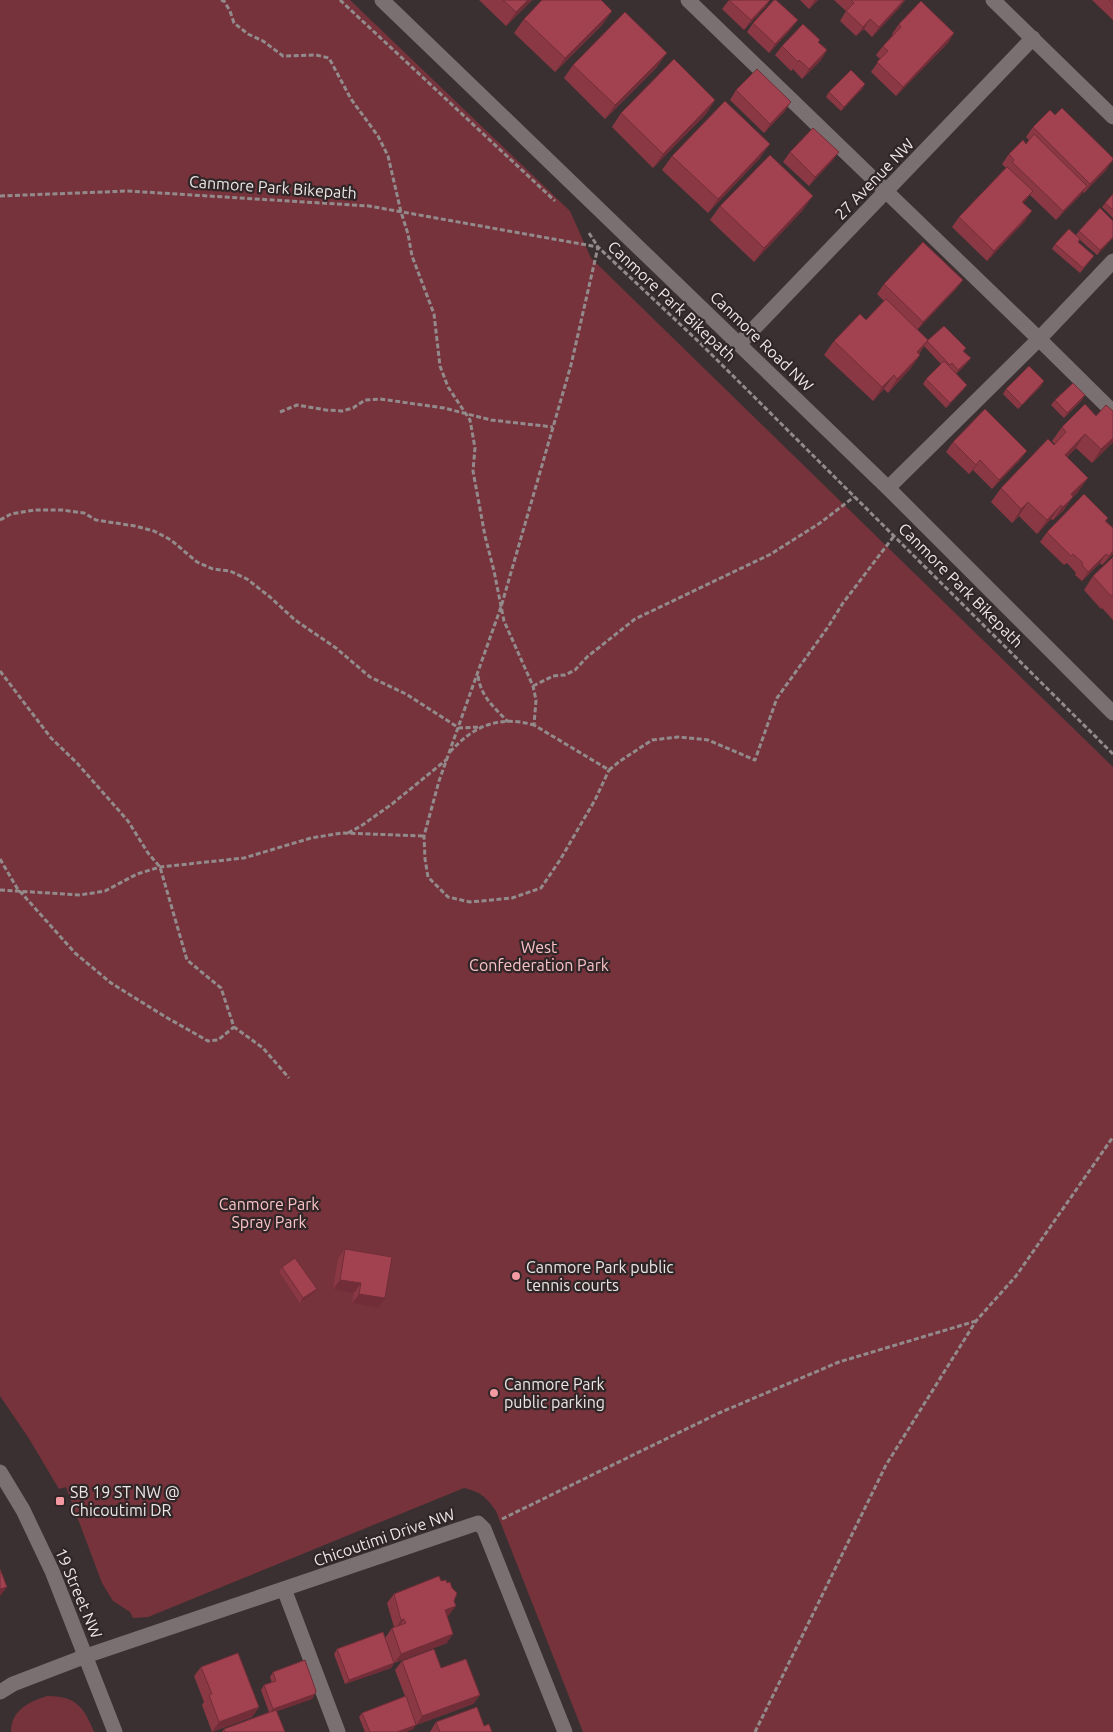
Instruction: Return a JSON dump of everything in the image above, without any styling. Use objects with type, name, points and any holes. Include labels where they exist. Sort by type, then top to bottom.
[{"type":"street","name":"Canmore Road NW","points":[[382,0],[740,343],[1113,713]]},
{"type":"street","points":[[688,0],[1113,412]]},
{"type":"street","points":[[993,0],[1113,118]]},
{"type":"street","name":"27 Avenue NW","points":[[740,343],[1033,38]]},
{"type":"street","points":[[888,488],[1039,339],[1113,262]]},
{"type":"street","name":"19 Street NW","points":[[0,1472],[24,1510],[52,1571],[115,1732]]},
{"type":"street","name":"Chicoutimi Drive NW","points":[[0,1692],[13,1684],[86,1656],[478,1523],[484,1529]]},
{"type":"street","points":[[484,1529],[565,1732]]},
{"type":"street","points":[[284,1589],[338,1732]]},
{"type":"path","points":[[221,0],[224,1],[230,11],[234,23],[284,56],[316,55],[329,58],[351,99],[378,136],[388,156],[412,256],[434,314],[440,366],[448,387],[470,420],[475,448],[473,471],[485,536],[504,621],[533,686],[536,700],[534,725]]},
{"type":"path","points":[[340,0],[560,206]]},
{"type":"path","name":"Canmore Park Bikepath","points":[[0,196],[128,191],[369,206],[598,247],[700,343],[1113,754]]},
{"type":"path","points":[[588,232],[598,247],[571,365],[501,607],[446,760],[424,836],[424,859],[428,877],[448,897],[470,902],[512,898],[541,888],[577,831],[609,770],[652,740],[678,737],[708,740],[755,760],[778,698],[843,603],[894,536]]},
{"type":"path","points":[[280,412],[296,405],[342,411],[353,408],[365,400],[380,400],[444,408],[491,420],[553,427]]},
{"type":"path","points":[[533,686],[553,676],[565,675],[575,670],[587,656],[635,619],[770,554],[820,523],[854,497]]},
{"type":"path","points":[[0,520],[11,514],[34,510],[62,510],[84,513],[96,520],[154,531],[171,540],[204,566],[230,571],[246,580],[270,597],[295,620],[336,648],[370,677],[406,694],[458,728],[481,727]]},
{"type":"path","points":[[0,671],[51,738],[77,763],[128,821],[160,868],[187,960],[221,988],[234,1027],[263,1048],[289,1078]]},
{"type":"path","points":[[478,674],[480,686],[485,697],[490,705],[508,722]]},
{"type":"path","points":[[449,754],[458,744],[481,727],[493,721],[526,722],[609,770]]},
{"type":"path","points":[[347,833],[361,826],[392,804],[446,760]]},
{"type":"path","points":[[0,890],[80,895],[106,890],[137,874],[160,868],[244,858],[311,838],[347,833],[424,836]]},
{"type":"path","points":[[0,860],[19,890],[75,954],[111,983],[208,1041],[218,1040],[234,1027]]},
{"type":"path","points":[[755,1732],[886,1465],[976,1321],[1016,1276],[1113,1137]]},
{"type":"path","points":[[484,1529],[503,1518],[729,1409],[839,1362],[976,1321]]},
{"type":"green space","name":"West Confederation Park","points":[[0,0],[350,0],[570,211],[591,258],[1113,767],[1113,1732],[583,1732],[496,1511],[483,1496],[475,1491],[464,1488],[148,1617],[133,1618],[130,1612],[113,1601],[102,1583],[66,1487],[59,1489],[28,1437],[0,1396]]},
{"type":"green space","points":[[47,1696],[65,1698],[78,1705],[87,1716],[94,1732],[11,1732],[14,1718],[22,1708]]},
{"type":"building","points":[[503,0],[528,0],[516,12]]},
{"type":"building","points":[[542,0],[601,0],[612,11],[565,58],[524,19]]},
{"type":"building","points":[[729,0],[770,0],[751,20]]},
{"type":"building","points":[[774,0],[798,20],[775,44],[753,23]]},
{"type":"building","points":[[851,0],[904,0],[879,27],[870,19],[863,27],[846,11],[854,3]]},
{"type":"building","points":[[921,1],[954,33],[903,87],[877,62],[888,51],[883,46],[901,27],[899,24]]},
{"type":"building","points":[[625,12],[667,53],[615,105],[573,65]]},
{"type":"building","points":[[803,24],[820,40],[818,42],[827,50],[809,69],[799,60],[798,62],[782,46]]},
{"type":"building","points":[[674,59],[715,100],[663,154],[621,113]]},
{"type":"building","points":[[757,69],[791,102],[770,124],[736,90]]},
{"type":"building","points":[[851,70],[865,84],[844,107],[829,92]]},
{"type":"building","points":[[725,101],[770,144],[718,199],[672,156]]},
{"type":"building","points":[[1062,108],[1113,158],[1090,184],[1033,127],[1050,110],[1055,115]]},
{"type":"building","points":[[813,128],[839,152],[815,177],[790,152]]},
{"type":"building","points":[[1034,134],[1087,186],[1063,211],[1012,162],[1014,160],[1009,154],[1023,140],[1026,144]]},
{"type":"building","points":[[770,155],[813,196],[764,248],[720,206]]},
{"type":"building","points":[[1007,167],[1033,191],[1022,202],[1032,211],[994,251],[959,217]]},
{"type":"building","points":[[1113,194],[1113,210],[1105,203]]},
{"type":"building","points":[[1100,208],[1113,221],[1113,237],[1100,250],[1079,231]]},
{"type":"building","points":[[1069,229],[1080,239],[1078,242],[1094,256],[1083,268],[1055,244]]},
{"type":"building","points":[[923,242],[963,280],[923,322],[884,284]]},
{"type":"building","points":[[886,299],[928,340],[917,352],[920,355],[897,379],[894,375],[882,387],[834,341],[860,314],[866,320]]},
{"type":"building","points":[[944,326],[966,348],[963,351],[971,358],[958,370],[952,363],[950,365],[927,341]]},
{"type":"building","points":[[944,361],[967,385],[950,403],[926,379]]},
{"type":"building","points":[[1029,366],[1044,381],[1022,405],[1006,389]]},
{"type":"building","points":[[1073,383],[1085,395],[1067,413],[1055,400]]},
{"type":"building","points":[[1085,404],[1096,416],[1106,405],[1113,411],[1113,438],[1101,449],[1085,434],[1065,455],[1088,478],[1071,494],[1073,497],[1063,507],[1061,505],[1047,520],[1028,502],[1021,509],[1001,488],[1048,439],[1054,445],[1066,432],[1062,427]]},
{"type":"building","points":[[985,409],[1027,451],[999,480],[980,460],[976,465],[953,442]]},
{"type":"building","points":[[1084,494],[1108,518],[1105,521],[1113,528],[1113,551],[1109,556],[1106,554],[1088,572],[1082,565],[1083,563],[1073,554],[1071,556],[1047,532]]},
{"type":"building","points":[[1113,557],[1113,596],[1093,576]]},
{"type":"building","points":[[345,1249],[392,1257],[385,1298],[359,1294],[361,1283],[340,1280]]},
{"type":"building","points":[[295,1258],[317,1289],[303,1298],[282,1267]]},
{"type":"building","points":[[0,1569],[7,1587],[0,1589]]},
{"type":"building","points":[[439,1576],[441,1581],[446,1580],[447,1583],[450,1582],[452,1588],[457,1593],[454,1601],[456,1606],[445,1610],[453,1634],[401,1654],[392,1628],[406,1623],[404,1619],[401,1620],[394,1594]]},
{"type":"building","points":[[383,1632],[394,1663],[349,1680],[337,1649]]},
{"type":"building","points":[[434,1649],[441,1668],[466,1659],[480,1695],[422,1716],[402,1661]]},
{"type":"building","points":[[238,1653],[259,1707],[219,1722],[209,1695],[212,1694],[201,1667]]},
{"type":"building","points":[[305,1660],[316,1691],[315,1694],[273,1709],[264,1685],[276,1681],[273,1672]]},
{"type":"building","points":[[406,1696],[416,1725],[397,1732],[370,1732],[362,1713]]},
{"type":"building","points":[[477,1707],[484,1726],[489,1724],[492,1732],[440,1732],[436,1722]]},
{"type":"building","points":[[276,1710],[285,1732],[225,1732],[224,1729]]},
{"type":"place","name":"Canmore Park public tennis courts","points":[[516,1276]]},
{"type":"place","name":"Canmore Park public parking","points":[[494,1393]]},
{"type":"place","name":"SB 19 ST NW @ Chicoutimi DR","points":[[60,1501]]},
{"type":"park label","name":"Canmore Park Spray Park","points":[[269,1213]]}]
